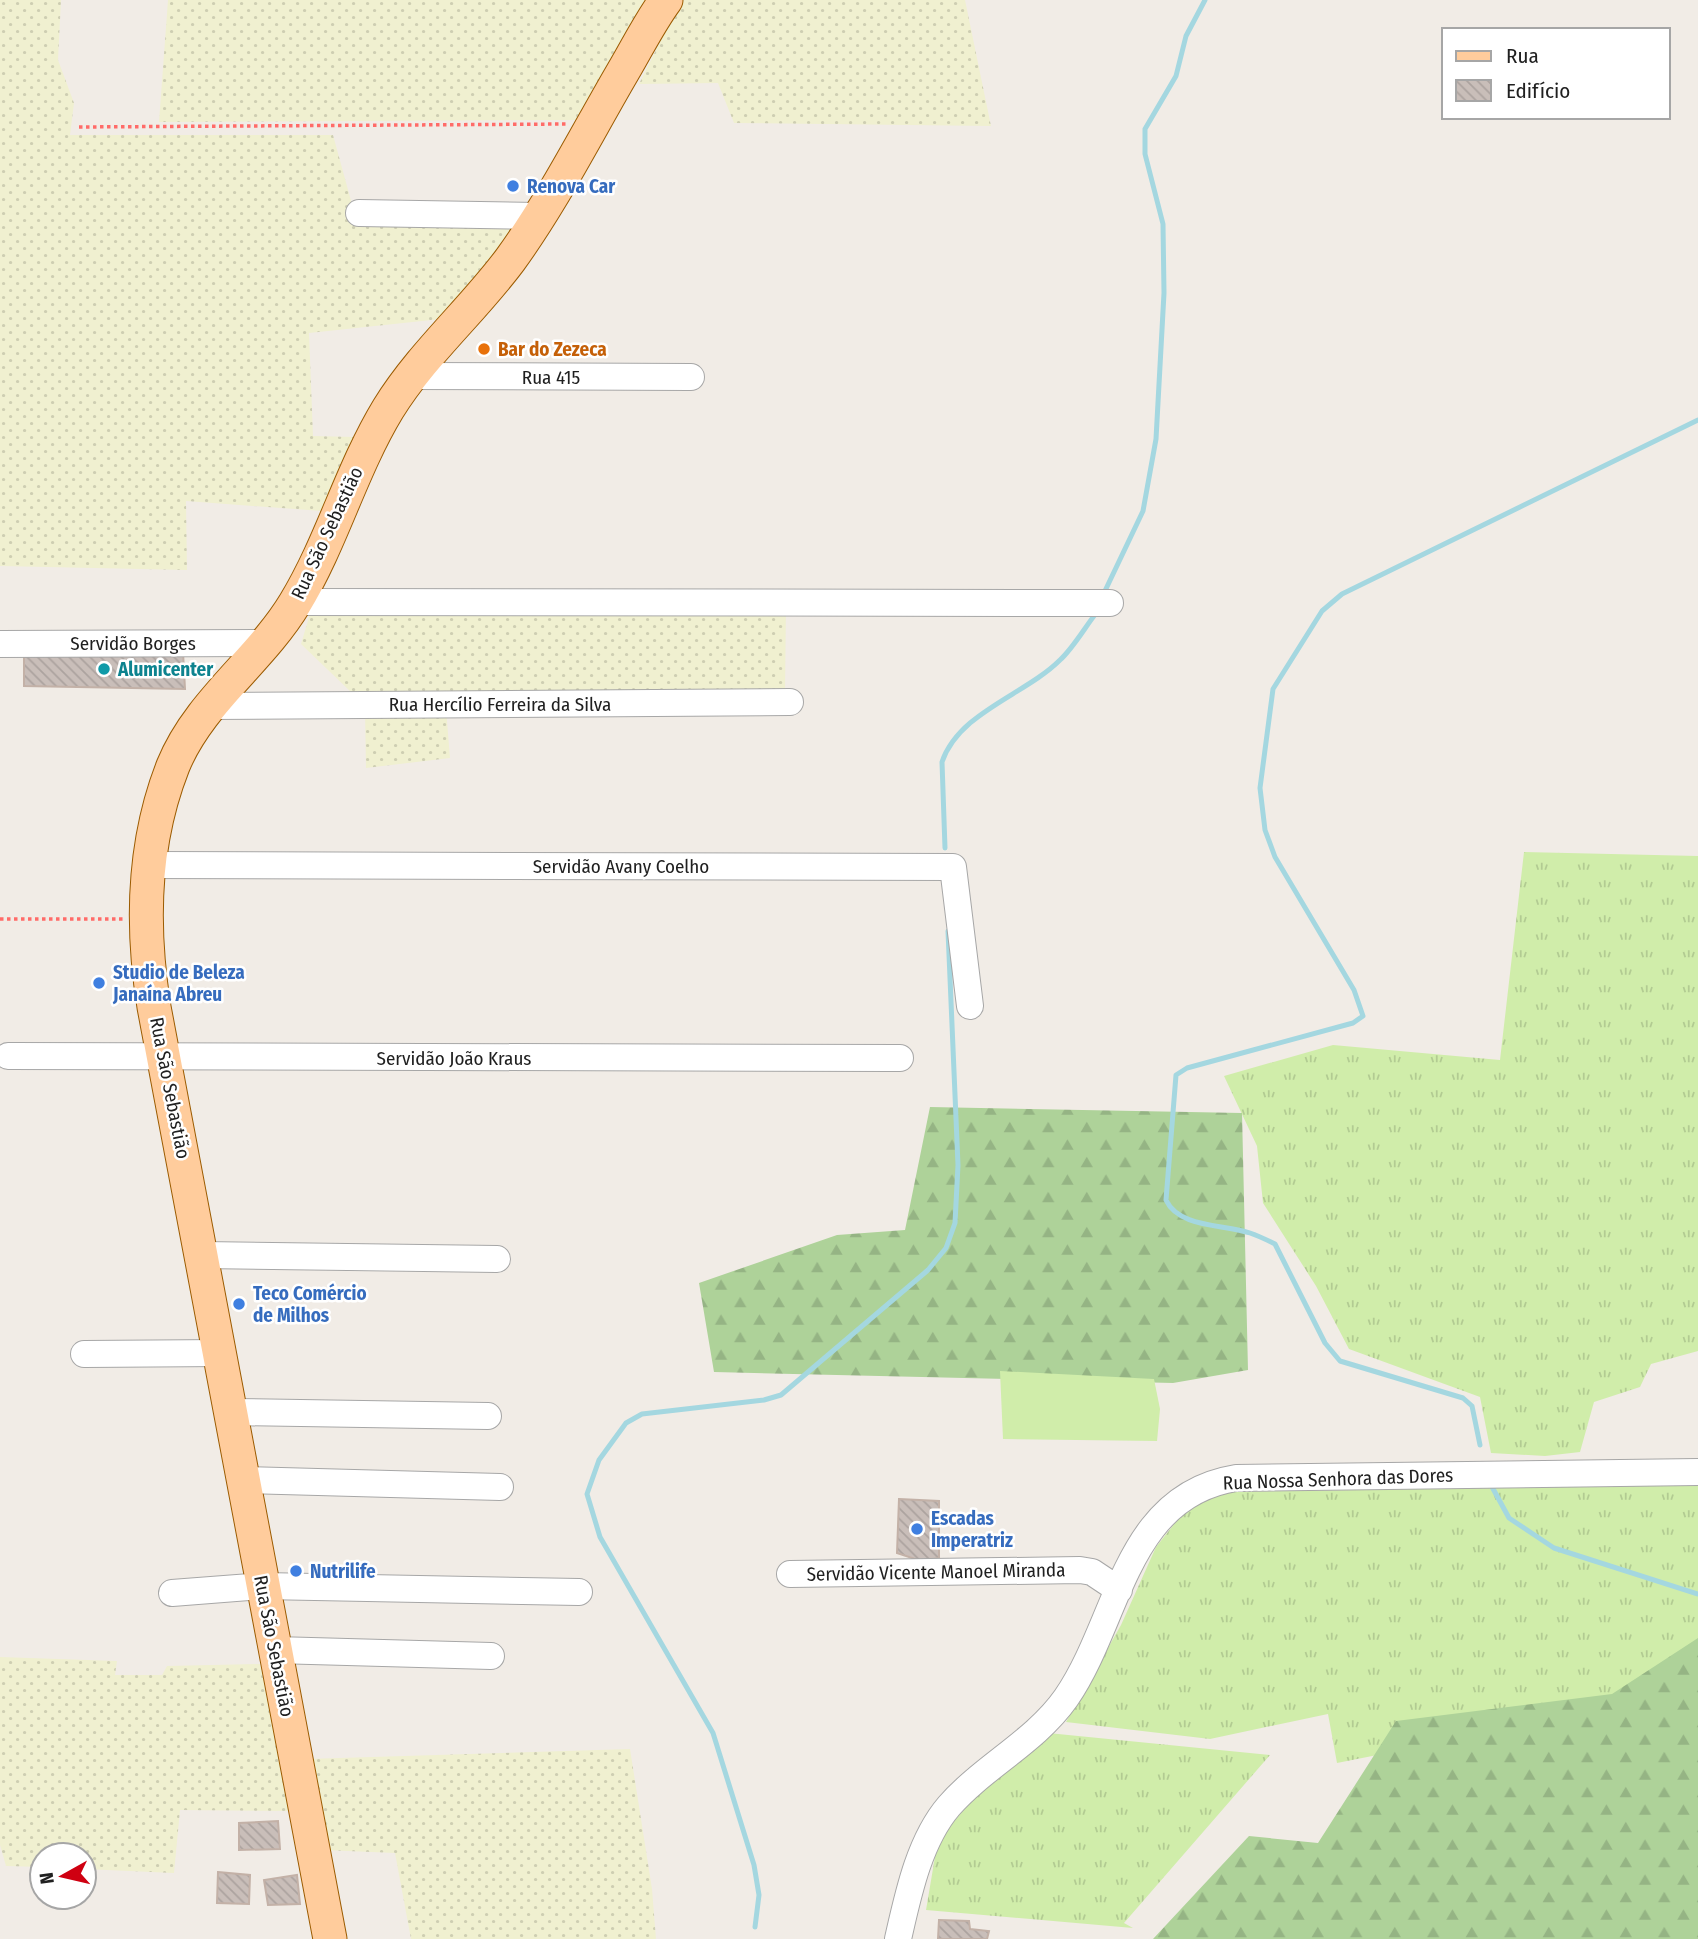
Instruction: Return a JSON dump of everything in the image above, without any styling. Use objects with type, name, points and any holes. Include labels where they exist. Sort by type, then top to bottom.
[{"type":"main road","name":"Rua São Sebastião","points":[[330,1939],[222,1353],[148,971],[146,919],[149,865],[164,790],[186,739],[210,706],[266,643],[296,602],[368,446],[412,376],[486,290],[538,216],[666,0]]},
{"type":"street","points":[[359,213],[538,216]]},
{"type":"street","name":"Rua 415","points":[[412,376],[691,377]]},
{"type":"street","points":[[296,602],[1110,603]]},
{"type":"street","name":"Servidão Borges","points":[[0,644],[266,643]]},
{"type":"street","name":"Rua Hercílio Ferreira da Silva","points":[[210,706],[790,702]]},
{"type":"street","name":"Servidão Avany Coelho","points":[[149,865],[953,867],[970,1006]]},
{"type":"street","name":"Servidão João Kraus","points":[[8,1056],[163,1059],[900,1058]]},
{"type":"street","points":[[203,1255],[497,1259]]},
{"type":"street","points":[[84,1354],[222,1353]]},
{"type":"street","points":[[232,1412],[488,1416]]},
{"type":"street","name":"Rua Nossa Senhora das Dores","points":[[898,1939],[915,1876],[942,1815],[959,1796],[1055,1712],[1084,1666],[1143,1541],[1165,1512],[1195,1489],[1221,1480],[1698,1472]]},
{"type":"street","points":[[244,1480],[500,1487]]},
{"type":"street","name":"Servidão Vicente Manoel Miranda","points":[[790,1574],[1080,1570],[1092,1572],[1119,1590]]},
{"type":"street","points":[[172,1593],[263,1586],[579,1592]]},
{"type":"street","points":[[275,1650],[491,1656]]},
{"type":"path","points":[[79,127],[593,124]]},
{"type":"path","points":[[0,919],[146,919]]},
{"type":"green space","points":[[0,0],[61,0],[58,60],[74,103],[70,135],[333,135],[356,219],[521,222],[441,319],[309,333],[313,436],[356,437],[322,511],[186,501],[187,570],[0,566]]},
{"type":"green space","points":[[168,0],[653,0],[583,120],[159,122]]},
{"type":"green space","points":[[681,0],[965,0],[991,126],[734,123],[718,83],[639,84]]},
{"type":"green space","points":[[312,607],[786,607],[785,694],[352,693],[301,644]]},
{"type":"green space","points":[[446,709],[450,758],[366,768],[365,711]]},
{"type":"green space","points":[[1524,852],[1698,856],[1698,1351],[1651,1364],[1640,1387],[1594,1402],[1580,1452],[1545,1456],[1491,1453],[1480,1397],[1349,1349],[1316,1286],[1263,1203],[1257,1146],[1224,1076],[1333,1045],[1500,1060]]},
{"type":"green space","points":[[930,1107],[1242,1113],[1248,1370],[1173,1383],[714,1372],[699,1283],[837,1235],[905,1230]]},
{"type":"green space","points":[[1000,1371],[1154,1379],[1160,1409],[1157,1441],[1003,1439]]},
{"type":"green space","points":[[1698,1485],[1698,1647],[1659,1699],[1337,1763],[1328,1714],[1210,1739],[1066,1722],[1121,1625],[1156,1547],[1183,1513],[1220,1492]]},
{"type":"green space","points":[[1698,1638],[1698,1939],[1153,1939],[1249,1836],[1318,1843],[1396,1721],[1612,1694]]},
{"type":"green space","points":[[0,1657],[117,1661],[115,1675],[162,1675],[167,1666],[260,1664],[292,1811],[180,1810],[174,1873],[98,1870],[98,1841],[28,1841],[28,1867],[6,1866],[0,1845]]},
{"type":"green space","points":[[1048,1733],[1270,1755],[1124,1923],[1133,1928],[926,1910],[938,1839],[986,1785]]},
{"type":"green space","points":[[630,1749],[652,1889],[656,1939],[411,1939],[395,1853],[323,1850],[307,1759]]},
{"type":"building","name":"Alumicenter","points":[[24,652],[183,652],[185,689],[24,686]]},
{"type":"building","points":[[899,1499],[939,1501],[939,1558],[921,1561],[897,1553]]},
{"type":"building","points":[[278,1821],[280,1849],[239,1850],[239,1823]]},
{"type":"building","points":[[218,1872],[250,1875],[249,1904],[217,1903]]},
{"type":"building","points":[[297,1875],[300,1904],[268,1905],[264,1880]]},
{"type":"building","points":[[939,1920],[969,1921],[970,1929],[989,1931],[987,1939],[938,1939]]},
{"type":"waterway","points":[[1104,593],[1143,511],[1156,439],[1164,293],[1163,224],[1145,154],[1145,129],[1176,76],[1186,36],[1205,0]]},
{"type":"waterway","points":[[1480,1445],[1472,1406],[1463,1398],[1340,1361],[1325,1343],[1275,1244],[1250,1233],[1191,1220],[1172,1209],[1166,1200],[1176,1075],[1187,1068],[1353,1023],[1363,1016],[1354,990],[1275,857],[1265,830],[1260,788],[1273,689],[1322,611],[1342,594],[1698,420]]},
{"type":"waterway","points":[[945,848],[942,762],[951,745],[978,717],[1060,660],[1097,612]]},
{"type":"waterway","points":[[755,1927],[759,1895],[754,1865],[713,1733],[600,1537],[587,1494],[599,1460],[626,1423],[642,1414],[764,1400],[781,1395],[928,1270],[946,1248],[955,1223],[958,1165],[948,931]]},
{"type":"waterway","points":[[1491,1485],[1509,1518],[1554,1548],[1698,1594]]},
{"type":"place","name":"Renova Car","points":[[513,186]]},
{"type":"place","name":"Bar do Zezeca","points":[[484,349]]},
{"type":"place","name":"Alumicenter","points":[[104,669]]},
{"type":"place","name":"Studio de Beleza Janaína Abreu","points":[[99,983]]},
{"type":"place","name":"Teco Comércio de Milhos","points":[[239,1304]]},
{"type":"place","name":"Escadas Imperatriz","points":[[917,1529]]},
{"type":"place","name":"Nutrilife","points":[[296,1571]]}]
